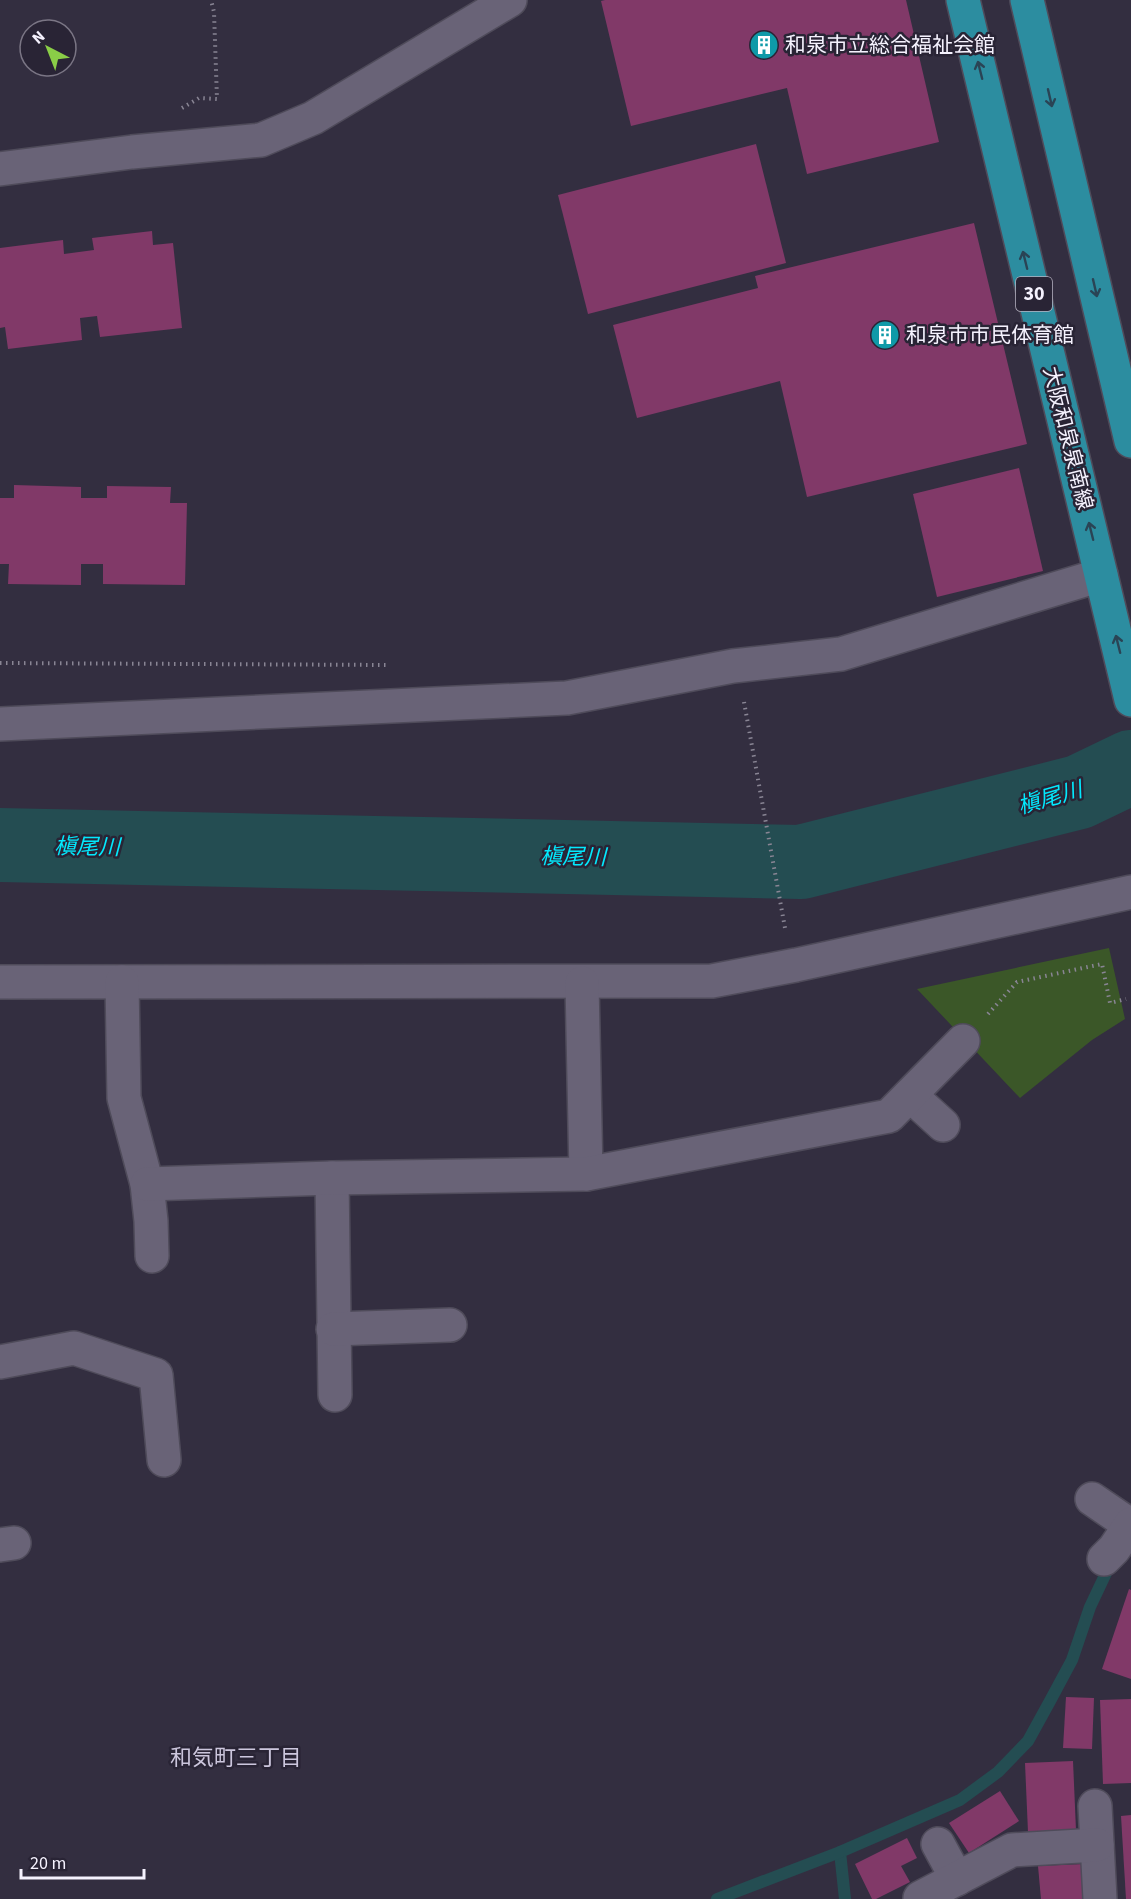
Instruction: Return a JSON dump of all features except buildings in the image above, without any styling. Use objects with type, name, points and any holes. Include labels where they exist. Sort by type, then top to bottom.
[{"type":"main road","name":"大阪和泉泉南線","points":[[963,0],[1131,700]]},
{"type":"main road","points":[[1027,0],[1131,441]]},
{"type":"street","points":[[0,169],[132,152],[261,140],[313,118],[510,0]]},
{"type":"street","points":[[0,724],[567,698],[841,654],[1102,581]]},
{"type":"street","points":[[0,982],[582,983],[712,981],[796,965],[1131,892]]},
{"type":"street","points":[[122,982],[124,1098],[147,1184],[152,1256]]},
{"type":"street","points":[[582,983],[586,1174]]},
{"type":"street","points":[[147,1184],[586,1174],[889,1116],[963,1041]]},
{"type":"street","points":[[910,1095],[943,1125]]},
{"type":"street","points":[[332,1178],[335,1395]]},
{"type":"street","points":[[333,1329],[450,1325]]},
{"type":"street","points":[[0,1362],[74,1348],[156,1375],[164,1460]]},
{"type":"street","points":[[1092,1499],[1131,1524],[1104,1559]]},
{"type":"street","points":[[1095,1806],[1100,1899]]},
{"type":"street","points":[[938,1844],[957,1879]]},
{"type":"street","points":[[920,1898],[1012,1850],[1097,1845]]},
{"type":"path","points":[[179,110],[199,98],[217,99],[214,12],[211,0]]},
{"type":"path","points":[[0,663],[391,665]]},
{"type":"path","points":[[737,671],[785,928]]},
{"type":"path","points":[[963,1041],[1017,982],[1102,964],[1110,1003],[1126,999]]},
{"type":"green space","points":[[1109,948],[1125,1019],[1092,1040],[1020,1098],[917,989]]},
{"type":"waterway","name":"槇尾川","points":[[0,845],[801,862],[1079,792],[1131,767]]},
{"type":"waterway","points":[[717,1899],[840,1852],[960,1800],[998,1772],[1028,1741],[1050,1701],[1072,1660],[1090,1607],[1107,1571]]},
{"type":"waterway","points":[[840,1852],[845,1899]]},
{"type":"place","name":"和泉市立総合福祉会館","points":[[764,45]]},
{"type":"place","name":"和泉市市民体育館","points":[[885,335]]},
{"type":"district","name":"和気町三丁目","points":[[236,1758]]}]
